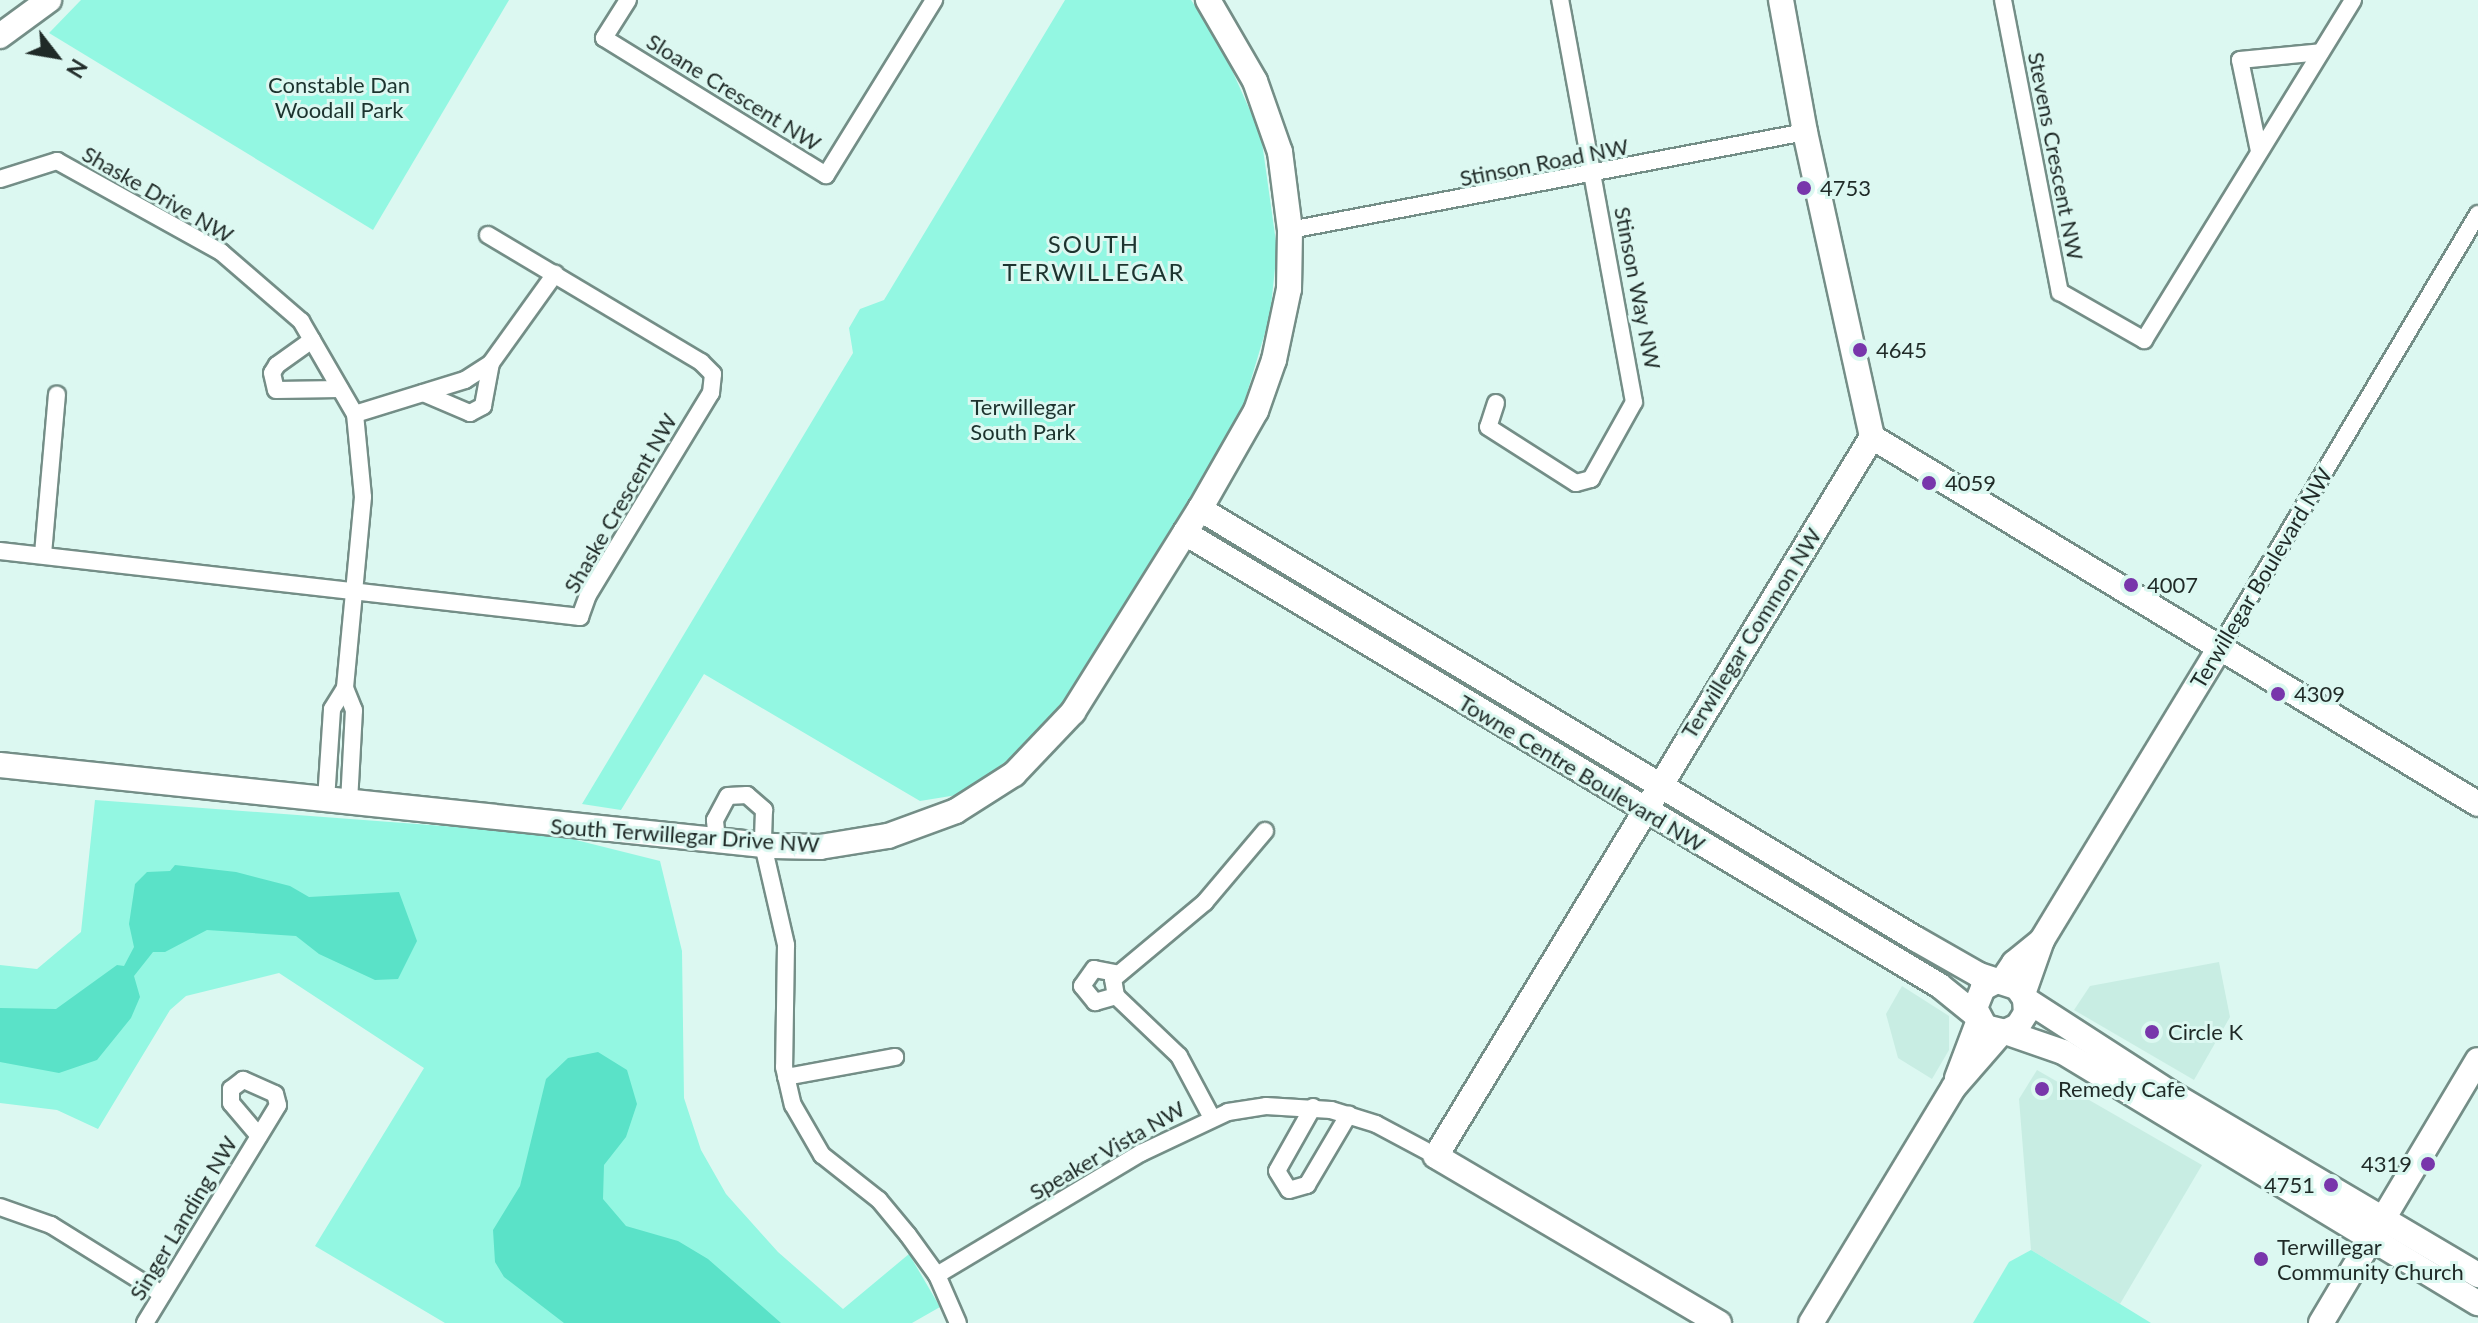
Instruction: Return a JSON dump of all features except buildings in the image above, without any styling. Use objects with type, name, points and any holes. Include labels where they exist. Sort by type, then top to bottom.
[{"type":"street","points":[[0,36],[49,0]]},
{"type":"street","name":"Sloane Crescent NW","points":[[628,0],[604,38],[826,175],[934,0]]},
{"type":"street","name":"South Terwillegar Drive NW","points":[[0,765],[763,845],[820,847],[888,836],[956,811],[1014,774],[1073,712],[1200,509],[1256,411],[1274,360],[1289,289],[1290,230],[1280,152],[1260,95],[1208,0]]},
{"type":"street","name":"Stinson Way NW","points":[[1496,403],[1488,427],[1576,483],[1591,479],[1634,402],[1595,175],[1560,0]]},
{"type":"street","points":[[1781,0],[1805,132],[1872,437],[2478,804]]},
{"type":"street","name":"Stevens Crescent NW","points":[[2003,0],[2060,292],[2144,340],[2353,0]]},
{"type":"street","points":[[2259,151],[2240,60],[2321,52]]},
{"type":"street","name":"Stinson Road NW","points":[[1290,230],[1595,175],[1805,132]]},
{"type":"street","name":"Shaske Drive NW","points":[[0,179],[57,161],[221,252],[301,321],[355,414],[363,497],[345,688],[354,710],[338,801]]},
{"type":"street","name":"Terwillegar Boulevard NW","points":[[2024,997],[2042,940],[2478,214]]},
{"type":"street","name":"Shaske Crescent NW","points":[[354,592],[580,617],[588,595],[714,382],[701,362],[488,235]]},
{"type":"street","points":[[355,414],[465,380],[491,363],[555,274]]},
{"type":"street","points":[[312,340],[277,365],[272,373],[276,390],[340,389]]},
{"type":"street","points":[[423,393],[470,413],[483,406],[491,363]]},
{"type":"street","points":[[43,554],[57,395]]},
{"type":"street","name":"Terwillegar Common NW","points":[[1436,1156],[1658,784],[1872,437]]},
{"type":"street","name":"Towne Centre Boulevard NW","points":[[1200,509],[1916,939],[1999,981]]},
{"type":"street","name":"Towne Centre Boulevard NW","points":[[1185,533],[1940,986],[1977,1018]]},
{"type":"street","points":[[0,551],[354,592]]},
{"type":"street","points":[[717,840],[715,820],[721,803],[738,793],[764,810],[763,845],[786,945],[786,1077],[810,1140],[879,1200],[937,1275],[958,1323]]},
{"type":"street","points":[[1116,996],[1095,1002],[1082,986],[1094,969],[1115,973],[1205,902],[1265,831]]},
{"type":"street","name":"Terwillegar Boulevard NW","points":[[1999,981],[2014,963],[2042,940]]},
{"type":"street","points":[[1115,973],[1116,996],[1179,1056],[1211,1116]]},
{"type":"street","points":[[1954,1087],[1977,1018],[1978,994],[1999,981],[2066,1029],[2377,1228],[2478,1303]]},
{"type":"street","points":[[1811,1323],[1954,1087],[2003,1032],[2023,1020],[2024,997]]},
{"type":"street","points":[[1977,1018],[2003,1032],[2063,1052],[2377,1228],[2478,1275]]},
{"type":"street","points":[[786,1077],[895,1057]]},
{"type":"street","points":[[2321,1323],[2478,1060]]},
{"type":"street","name":"Speaker Vista NW","points":[[937,1275],[1211,1116],[1266,1106],[1313,1107],[1349,1114],[1436,1156]]},
{"type":"street","points":[[1313,1107],[1279,1164],[1277,1176],[1289,1190],[1307,1185],[1349,1114]]},
{"type":"street","name":"Singer Landing NW","points":[[145,1323],[259,1136]]},
{"type":"street","points":[[1436,1156],[1719,1323]]},
{"type":"street","points":[[0,1207],[51,1225],[162,1294]]},
{"type":"shaded area","points":[[175,865],[236,872],[290,886],[309,897],[399,892],[417,941],[398,979],[375,980],[319,954],[296,936],[207,930],[165,952],[153,952],[134,976],[140,997],[131,1018],[97,1060],[59,1073],[0,1062],[0,1008],[56,1009],[117,965],[124,966],[134,947],[129,924],[135,884],[147,872],[170,871]]},
{"type":"shaded area","points":[[2219,962],[2230,1017],[2194,1080],[2074,1010],[2090,986]]},
{"type":"shaded area","points":[[1902,986],[1949,1016],[1949,1050],[1932,1079],[1898,1058],[1886,1014]]},
{"type":"shaded area","points":[[598,1052],[627,1070],[637,1104],[626,1137],[604,1165],[603,1199],[626,1226],[678,1241],[708,1259],[781,1323],[564,1323],[504,1277],[495,1262],[493,1230],[520,1186],[546,1079],[568,1058]]},
{"type":"shaded area","points":[[2037,1070],[2202,1165],[2120,1304],[2031,1250],[2019,1099]]},
{"type":"green space","name":"Constable Dan Woodall Park","points":[[81,0],[509,0],[373,230],[49,33]]},
{"type":"green space","name":"Terwillegar South Park","points":[[1065,0],[1191,0],[1218,39],[1261,135],[1277,249],[1270,316],[1244,403],[1205,473],[1071,694],[1026,746],[963,794],[920,801],[704,674],[621,810],[582,804],[853,353],[849,328],[860,309],[884,300]]},
{"type":"green space","points":[[95,800],[552,834],[660,861],[682,951],[684,1098],[701,1150],[726,1194],[778,1252],[843,1309],[909,1254],[940,1307],[912,1323],[445,1323],[315,1246],[424,1068],[279,973],[186,996],[170,1010],[98,1129],[57,1110],[0,1103],[0,965],[37,969],[81,932]]},
{"type":"green space","points":[[2031,1250],[2151,1323],[1973,1323],[2009,1262]]},
{"type":"place","name":"4753","points":[[1804,188]]},
{"type":"place","name":"4645","points":[[1860,350]]},
{"type":"place","name":"4059","points":[[1929,483]]},
{"type":"place","name":"4007","points":[[2131,585]]},
{"type":"place","name":"4309","points":[[2278,694]]},
{"type":"place","name":"Circle K","points":[[2152,1032]]},
{"type":"place","name":"Remedy Cafe","points":[[2042,1089]]},
{"type":"place","name":"4319","points":[[2428,1164]]},
{"type":"place","name":"4751","points":[[2331,1185]]},
{"type":"place","name":"Terwillegar Community Church","points":[[2261,1259]]},
{"type":"district","name":"SOUTH TERWILLEGAR","points":[[1094,258]]}]
